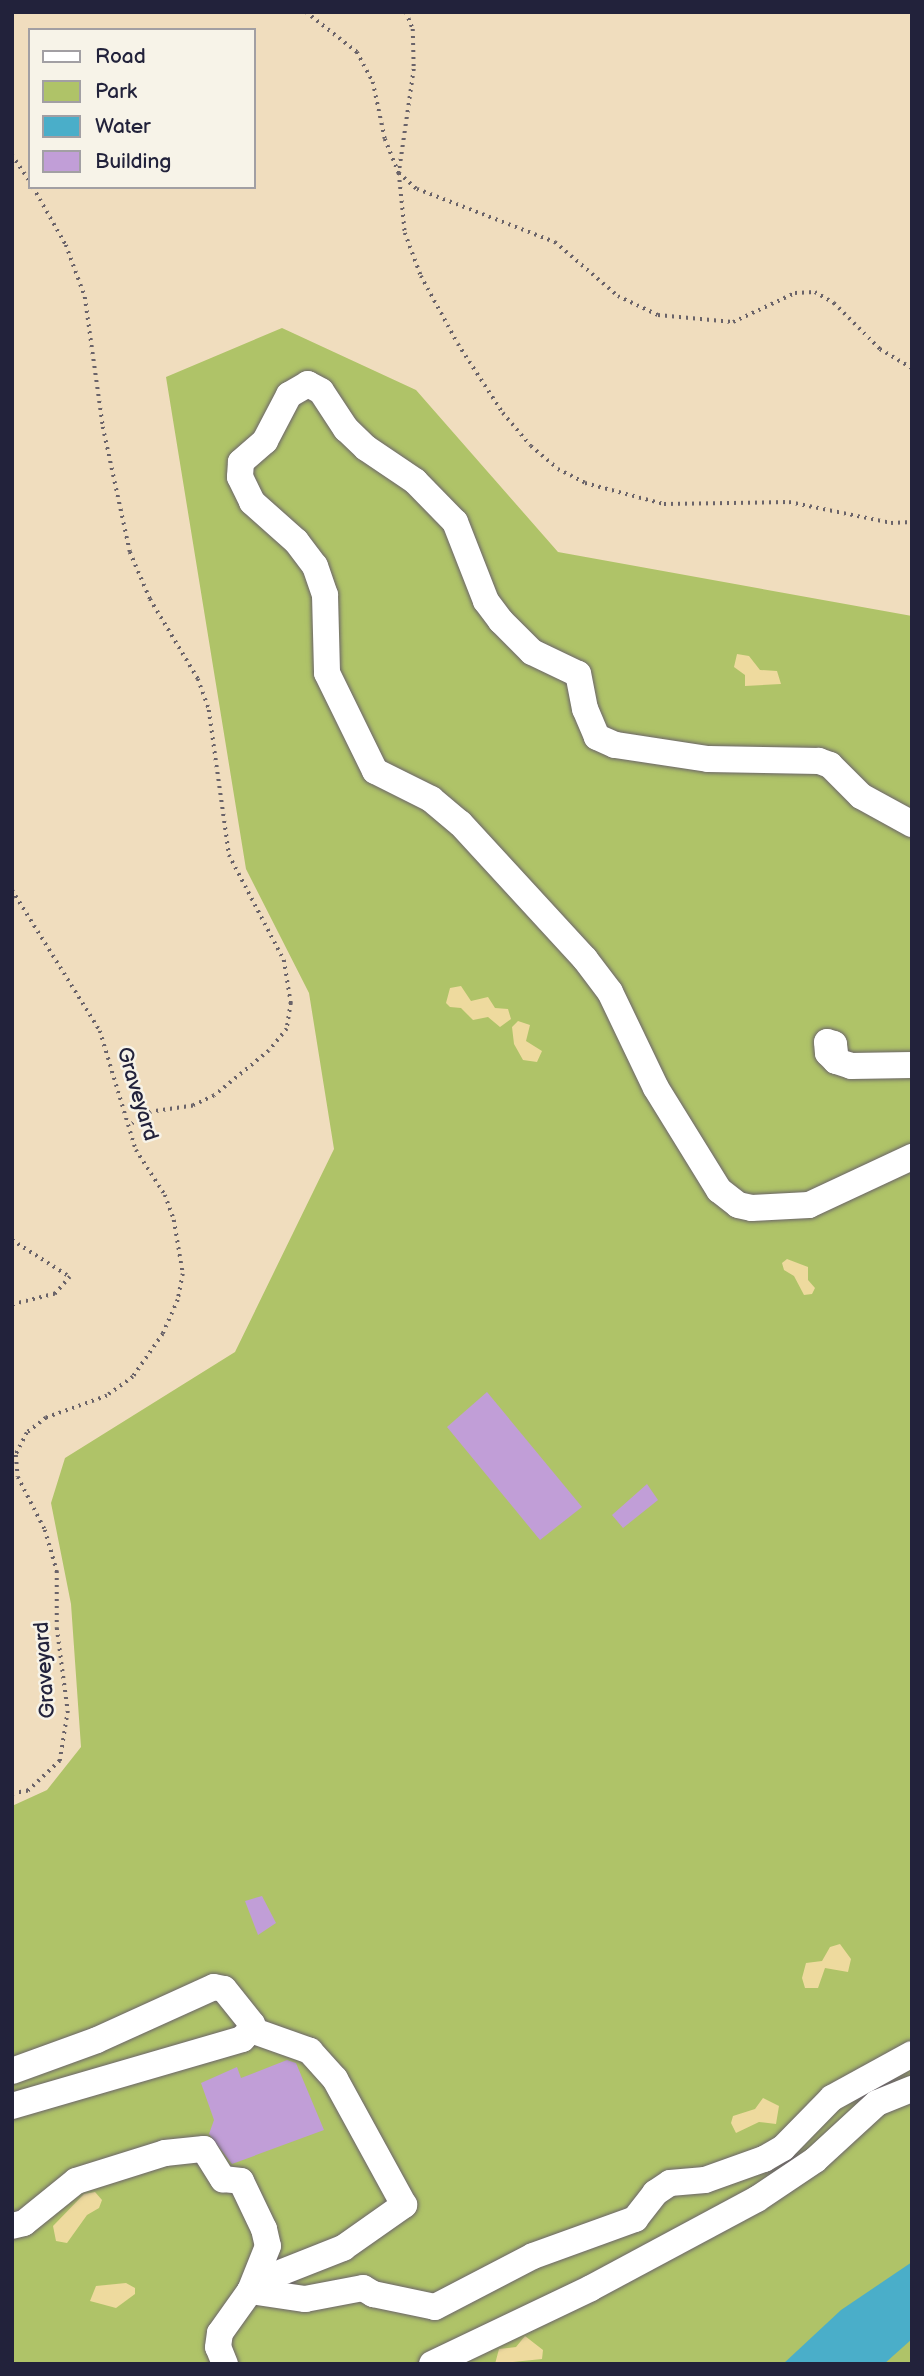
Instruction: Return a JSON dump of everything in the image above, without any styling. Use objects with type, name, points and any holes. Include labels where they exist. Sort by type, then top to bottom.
[{"type":"lane","points":[[912,824],[861,796],[830,765],[819,761],[708,759],[615,745],[597,737],[585,709],[578,674],[532,652],[501,621],[486,601],[455,522],[415,481],[346,429],[314,387],[302,384],[295,389],[265,440],[241,462],[240,477],[252,502],[296,541],[315,566],[325,595],[327,673],[376,771],[431,800],[460,823],[586,959],[610,992],[656,1088],[728,1199],[767,1210],[809,1205],[912,1157]]},
{"type":"lane","points":[[836,1060],[873,1069],[906,1066]]},
{"type":"lane","points":[[12,2071],[97,2040],[214,1987],[224,1989],[252,2024],[251,2031],[242,2039],[12,2106]]},
{"type":"lane","points":[[250,2291],[267,2278],[342,2248],[404,2205],[335,2080],[310,2051],[251,2031]]},
{"type":"lane","points":[[250,2291],[306,2299],[363,2288],[422,2306],[446,2303],[533,2256],[635,2219],[654,2193],[670,2183],[705,2180],[764,2159],[783,2148],[832,2098],[912,2054]]},
{"type":"lane","points":[[432,2364],[591,2288],[757,2199],[824,2153],[877,2103],[912,2089]]},
{"type":"lane","points":[[12,2227],[24,2223],[76,2181],[165,2153],[204,2149],[223,2179],[241,2181],[264,2229],[268,2246],[250,2291],[220,2333],[218,2347],[225,2364]]},
{"type":"path","points":[[306,12],[357,52],[373,82],[385,139],[399,173],[417,189],[555,242],[618,296],[659,315],[733,321],[795,293],[815,292],[835,303],[880,349],[912,368]]},
{"type":"path","points":[[406,12],[413,29],[414,69],[399,173],[405,233],[452,333],[503,413],[558,469],[585,483],[664,504],[789,502],[891,523],[912,522]]},
{"type":"path","points":[[12,155],[28,179]]},
{"type":"path","points":[[34,189],[66,245],[85,297],[94,336],[103,427],[130,552],[150,599],[198,679],[209,710],[229,855],[284,960],[291,1003],[287,1029],[269,1051],[214,1096],[193,1106],[151,1112],[132,1124]]},
{"type":"path","name":"Graveyard","points":[[12,890],[100,1031],[132,1124],[136,1150],[165,1195],[174,1220],[183,1274],[178,1300],[163,1334],[133,1377],[107,1396],[46,1418],[27,1433],[16,1455],[18,1477],[45,1530],[57,1571],[57,1628],[68,1711],[61,1761],[28,1791],[12,1794]]},
{"type":"path","points":[[12,1240],[70,1277],[55,1294],[12,1305]]},
{"type":"green space","points":[[282,328],[416,390],[558,552],[912,616],[912,2364],[12,2364],[12,1806],[47,1790],[81,1747],[71,1604],[51,1503],[65,1458],[235,1352],[334,1149],[309,993],[246,869],[166,377]]},
{"type":"sand","points":[[737,654],[749,656],[760,670],[777,671],[781,684],[745,686],[745,675],[734,667]]},
{"type":"sand","points":[[461,986],[471,1001],[488,997],[495,1008],[508,1009],[511,1019],[500,1027],[488,1017],[473,1020],[461,1008],[450,1007],[446,1003],[450,988]]},
{"type":"sand","points":[[518,1021],[530,1025],[526,1041],[542,1051],[537,1062],[523,1060],[514,1044],[512,1027]]},
{"type":"sand","points":[[787,1259],[808,1267],[808,1280],[815,1288],[812,1294],[804,1295],[794,1276],[784,1270],[782,1263]]},
{"type":"sand","points":[[840,1944],[851,1959],[848,1972],[825,1968],[818,1988],[805,1988],[802,1978],[806,1963],[822,1961],[830,1947]]},
{"type":"sand","points":[[763,2098],[779,2106],[776,2124],[759,2122],[736,2133],[731,2123],[733,2116],[755,2109]]},
{"type":"sand","points":[[95,2192],[102,2200],[99,2208],[87,2215],[67,2243],[56,2241],[53,2226],[84,2194]]},
{"type":"sand","points":[[126,2283],[135,2288],[135,2294],[116,2308],[90,2301],[96,2286]]},
{"type":"sand","points":[[525,2336],[543,2350],[542,2359],[495,2364],[499,2349],[516,2347]]},
{"type":"water","points":[[912,2262],[912,2339],[884,2364],[783,2364],[841,2310]]},
{"type":"building","points":[[487,1392],[582,1507],[540,1540],[447,1427]]},
{"type":"building","points":[[647,1484],[658,1500],[623,1528],[612,1515]]},
{"type":"building","points":[[262,1896],[276,1923],[258,1935],[245,1901]]},
{"type":"building","points":[[287,2060],[296,2063],[324,2130],[232,2164],[209,2134],[214,2120],[201,2083],[237,2067],[241,2078]]}]
